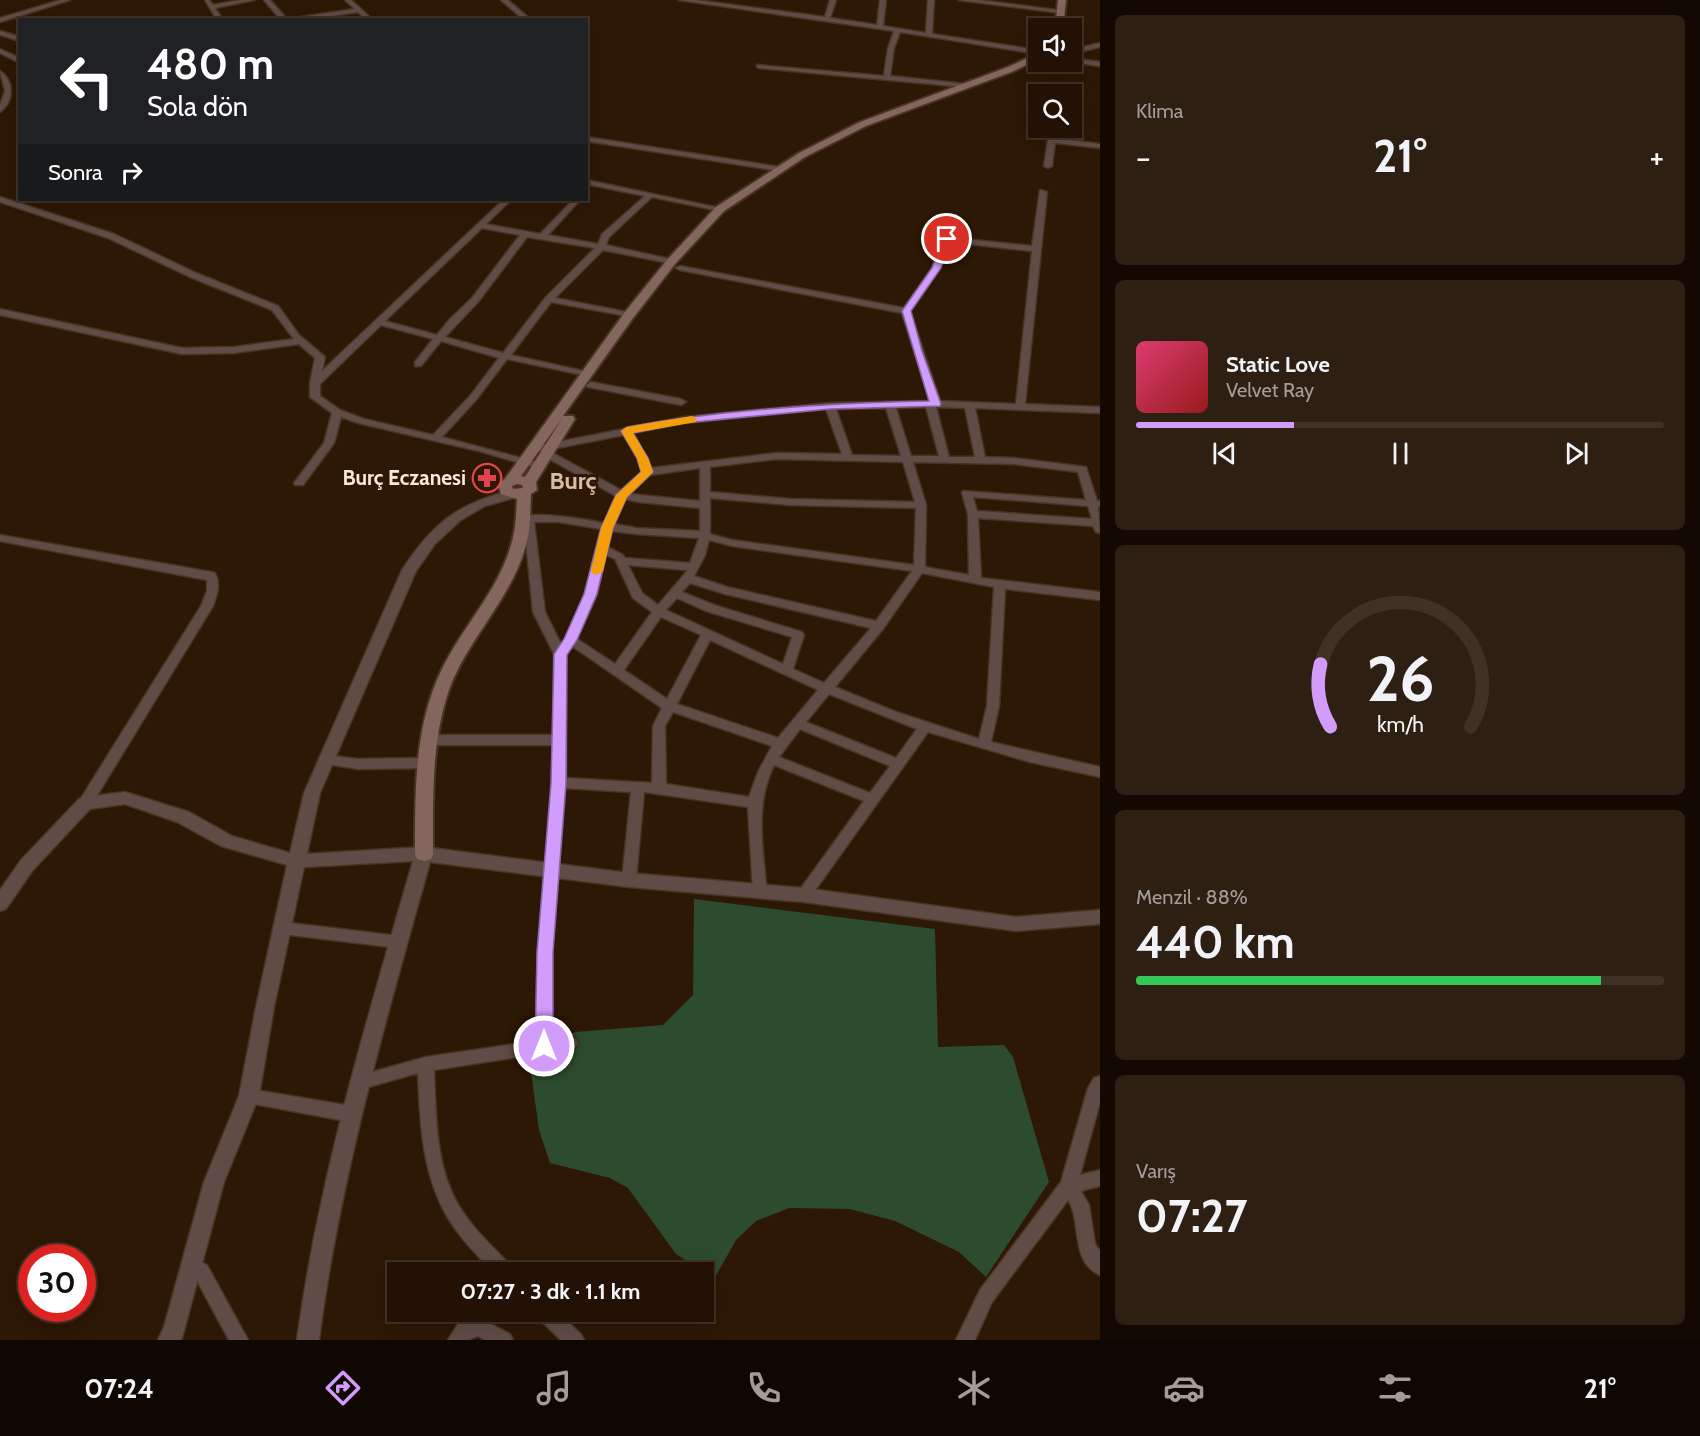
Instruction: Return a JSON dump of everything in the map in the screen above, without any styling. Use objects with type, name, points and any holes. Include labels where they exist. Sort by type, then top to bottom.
[{"type":"main road","points":[[1060,18],[1062,0]]},
{"type":"main road","points":[[424,854],[425,763],[437,704],[450,669],[508,571],[519,544],[526,520],[516,487],[524,462],[543,449],[588,379],[637,319],[673,268],[720,209],[780,169],[863,124],[1011,69],[1028,60]]},
{"type":"main road","points":[[516,487],[540,466],[543,449],[629,315],[732,202]]},
{"type":"street","points":[[0,20],[67,0]]},
{"type":"street","points":[[207,2],[251,0]]},
{"type":"street","points":[[267,0],[285,18]]},
{"type":"street","points":[[348,0],[368,18]]},
{"type":"street","points":[[504,0],[526,18]]},
{"type":"street","points":[[682,0],[929,34],[1028,54]]},
{"type":"street","points":[[827,19],[833,0]]},
{"type":"street","points":[[880,27],[883,0]]},
{"type":"street","points":[[929,34],[931,0]]},
{"type":"street","points":[[962,0],[1060,11]]},
{"type":"street","points":[[207,2],[219,18]]},
{"type":"street","points":[[302,18],[360,10]]},
{"type":"street","points":[[887,76],[891,48],[898,30]]},
{"type":"street","points":[[0,33],[18,38]]},
{"type":"street","points":[[1082,49],[1100,45]]},
{"type":"street","points":[[0,51],[18,60]]},
{"type":"street","points":[[1082,62],[1100,64]]},
{"type":"street","points":[[759,66],[887,76],[964,85]]},
{"type":"street","points":[[0,73],[8,81]]},
{"type":"street","points":[[8,81],[18,79]]},
{"type":"street","points":[[0,111],[6,101],[8,81]]},
{"type":"street","points":[[588,139],[780,169]]},
{"type":"street","points":[[1048,166],[1052,140],[1100,146]]},
{"type":"street","points":[[590,183],[720,209]]},
{"type":"street","points":[[1020,407],[1043,192]]},
{"type":"street","points":[[436,437],[473,398],[549,298],[601,247],[605,236],[650,196]]},
{"type":"street","points":[[0,199],[111,236],[194,275],[275,308],[302,341],[320,357],[315,397],[337,412],[540,466]]},
{"type":"street","points":[[315,384],[506,201]]},
{"type":"street","points":[[543,236],[576,201]]},
{"type":"street","points":[[481,226],[601,247],[673,268],[906,311]]},
{"type":"street","points":[[418,364],[475,300],[526,233]]},
{"type":"street","points":[[906,311],[936,268],[947,239],[1036,249]]},
{"type":"street","points":[[549,298],[629,315]]},
{"type":"street","points":[[906,311],[933,404],[945,460]]},
{"type":"street","points":[[0,312],[182,351],[234,350],[302,341]]},
{"type":"street","points":[[380,322],[681,402]]},
{"type":"street","points":[[319,363],[342,357]]},
{"type":"street","points":[[760,892],[755,803],[761,778],[780,744],[879,626],[919,569],[921,505],[890,404]]},
{"type":"street","points":[[543,449],[684,420],[830,406],[933,404],[1100,410]]},
{"type":"street","points":[[969,405],[981,460]]},
{"type":"street","points":[[830,406],[848,457]]},
{"type":"street","points":[[299,483],[329,443],[337,412]]},
{"type":"street","points":[[627,431],[647,472]]},
{"type":"street","points":[[543,449],[622,495],[639,499],[921,505]]},
{"type":"street","points":[[560,654],[570,640],[591,594],[607,528],[622,495],[647,472],[776,456],[981,460],[1082,468],[1096,504],[1099,526],[973,514]]},
{"type":"street","points":[[617,671],[658,611],[691,573],[705,536],[707,500],[705,464]]},
{"type":"street","points":[[169,1340],[174,1330],[214,1182],[249,1096],[296,861],[312,793],[325,760],[410,570],[423,550],[446,525],[478,503],[516,487]]},
{"type":"street","points":[[975,579],[973,514],[967,494],[1096,504]]},
{"type":"street","points":[[544,1046],[545,952],[559,783],[560,654],[539,612],[526,520],[559,519],[607,528],[695,533],[732,543],[919,569],[1000,585],[1100,596]]},
{"type":"street","points":[[0,538],[211,576],[214,582],[207,606],[85,803],[27,865],[0,904]]},
{"type":"street","points":[[603,549],[615,553],[622,561],[637,595],[658,611],[826,689],[984,745],[1033,759],[1100,772]]},
{"type":"street","points":[[622,561],[691,573],[725,590],[879,626]]},
{"type":"street","points":[[984,745],[993,706],[1000,585]]},
{"type":"street","points":[[675,593],[710,608],[798,635],[787,670]]},
{"type":"street","points":[[659,788],[658,726],[708,633]]},
{"type":"street","points":[[570,640],[669,706],[780,744]]},
{"type":"street","points":[[797,723],[898,764]]},
{"type":"street","points":[[804,896],[926,726]]},
{"type":"street","points":[[429,740],[559,740]]},
{"type":"street","points":[[771,759],[872,799]]},
{"type":"street","points":[[325,760],[358,764],[425,763]]},
{"type":"street","points":[[559,783],[659,788],[755,803]]},
{"type":"street","points":[[628,880],[638,788]]},
{"type":"street","points":[[85,803],[125,798],[183,817],[227,841],[296,861],[424,854],[628,880],[804,896],[1016,924],[1100,917]]},
{"type":"street","points":[[308,1340],[313,1290],[358,1083],[424,854]]},
{"type":"street","points":[[282,928],[399,942]]},
{"type":"street","points":[[358,1083],[426,1064],[570,1043]]},
{"type":"street","points":[[426,1064],[428,1124],[443,1191],[467,1231],[496,1262]]},
{"type":"street","points":[[965,1340],[986,1296],[1068,1186],[1096,1088],[1100,1083]]},
{"type":"street","points":[[249,1096],[351,1114]]},
{"type":"street","points":[[1068,1186],[1100,1178]]},
{"type":"street","points":[[1068,1186],[1081,1205],[1087,1247],[1100,1266]]},
{"type":"street","points":[[191,1266],[201,1271],[239,1340]]},
{"type":"street","points":[[555,1322],[575,1340]]},
{"type":"street","points":[[456,1340],[464,1330],[479,1327],[504,1340]]},
{"type":"green space","points":[[694,899],[935,929],[938,1047],[1004,1045],[1013,1057],[1049,1182],[986,1277],[959,1252],[895,1221],[850,1209],[789,1208],[756,1221],[736,1240],[714,1279],[714,1262],[688,1262],[676,1254],[628,1188],[610,1178],[550,1163],[539,1130],[529,1058],[575,1032],[663,1025],[693,995]]},
{"type":"slow traffic","points":[[597,571],[607,528],[622,495],[647,472],[627,431],[692,419]]},
{"type":"place","name":"Burç Eczanesi","points":[[487,478]]},
{"type":"district","name":"Burç","points":[[573,481]]},
{"type":"route","points":[[544,1046],[545,952],[559,783],[560,654],[570,640],[591,594],[607,528],[622,495],[647,472],[627,431],[684,420],[830,406],[936,404],[917,351],[906,311],[936,268],[947,239]]}]
